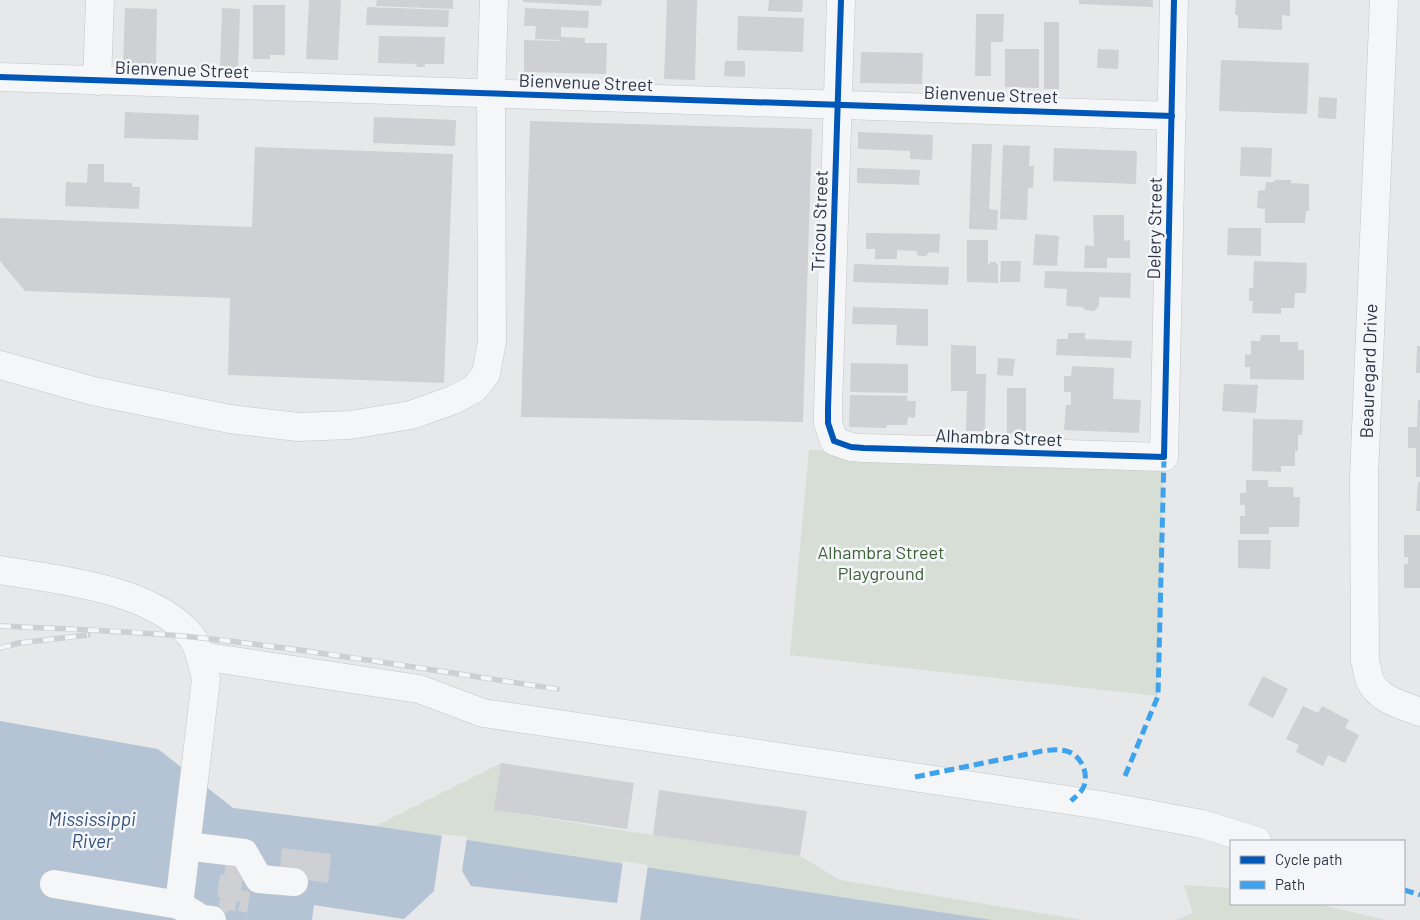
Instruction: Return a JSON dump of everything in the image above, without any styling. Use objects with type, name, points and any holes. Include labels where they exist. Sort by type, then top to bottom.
[{"type":"street","points":[[97,81],[100,0]]},
{"type":"street","points":[[0,365],[93,391],[230,419],[298,426],[350,425],[411,415],[453,400],[474,389],[486,374],[492,341],[490,94],[494,0]]},
{"type":"street","name":"Tricou Street","points":[[834,441],[828,423],[828,409],[841,0]]},
{"type":"street","name":"Delery Street","points":[[1164,457],[1174,0]]},
{"type":"street","name":"Beauregard Drive","points":[[1384,0],[1364,477],[1365,661],[1370,680],[1376,691],[1389,700],[1420,712]]},
{"type":"street","name":"Bienvenue Street","points":[[0,78],[1172,116]]},
{"type":"street","name":"Alhambra Street","points":[[834,441],[852,447],[864,448],[1164,457]]},
{"type":"street","points":[[0,570],[84,584],[133,598],[167,615],[192,637],[200,656],[206,679],[179,905]]},
{"type":"street","points":[[200,656],[419,689],[483,713],[1100,805],[1202,824],[1254,840]]},
{"type":"street","points":[[186,846],[244,853],[259,879],[294,882]]},
{"type":"street","points":[[54,884],[179,905],[202,919],[212,920]]},
{"type":"green space","name":"Alhambra Street Playground","points":[[809,450],[1164,457],[1158,696],[790,655]]},
{"type":"green space","points":[[158,749],[233,808],[375,826],[501,763],[495,810],[800,856],[840,880],[1082,920],[636,920],[0,804]]},
{"type":"green space","points":[[1184,885],[1230,888],[1230,905],[1321,905],[1386,920],[1176,920],[1193,913]]},
{"type":"water","name":"Mississippi River","points":[[0,721],[158,749],[233,808],[375,826],[992,920],[0,920]]},
{"type":"pier","points":[[442,834],[467,837],[462,871],[471,886],[617,903],[623,861],[648,865],[640,920],[312,920],[314,905],[404,919],[434,891]]},
{"type":"building","points":[[309,0],[341,0],[338,60],[306,59]]},
{"type":"building","points":[[377,0],[453,0],[453,9],[376,6]]},
{"type":"building","points":[[523,0],[602,0],[601,6],[523,2]]},
{"type":"building","points":[[667,0],[697,0],[695,80],[664,79]]},
{"type":"building","points":[[769,0],[803,0],[802,12],[768,11]]},
{"type":"building","points":[[1079,0],[1153,0],[1153,7],[1079,4]]},
{"type":"building","points":[[1236,0],[1290,0],[1290,16],[1282,15],[1282,30],[1238,28],[1238,15],[1235,15]]},
{"type":"building","points":[[253,5],[285,5],[285,55],[270,55],[270,59],[253,59]]},
{"type":"building","points":[[367,7],[449,10],[448,27],[366,25]]},
{"type":"building","points":[[125,8],[157,9],[156,69],[123,68]]},
{"type":"building","points":[[222,8],[240,9],[238,70],[220,70]]},
{"type":"building","points":[[525,8],[589,11],[588,28],[561,27],[561,37],[585,38],[585,43],[607,43],[606,74],[524,72],[524,40],[561,41],[535,39],[536,26],[524,26]]},
{"type":"building","points":[[976,14],[1004,14],[1003,42],[991,42],[991,76],[975,76]]},
{"type":"building","points":[[738,16],[804,18],[803,52],[737,50]]},
{"type":"building","points":[[1044,22],[1059,22],[1059,89],[1044,89]]},
{"type":"building","points":[[379,36],[445,37],[444,64],[425,64],[425,67],[416,67],[417,64],[378,63]]},
{"type":"building","points":[[1005,49],[1039,49],[1039,88],[1005,87]]},
{"type":"building","points":[[1098,49],[1119,50],[1118,69],[1097,68]]},
{"type":"building","points":[[861,52],[923,53],[922,84],[860,83]]},
{"type":"building","points":[[1221,60],[1309,63],[1307,114],[1219,111]]},
{"type":"building","points":[[725,61],[745,61],[745,77],[724,76]]},
{"type":"building","points":[[1319,97],[1337,98],[1336,119],[1318,118]]},
{"type":"building","points":[[125,112],[199,115],[198,140],[124,138]]},
{"type":"building","points":[[374,117],[456,120],[455,146],[373,143]]},
{"type":"building","points":[[530,121],[812,129],[803,422],[521,417]]},
{"type":"building","points":[[858,132],[933,135],[932,160],[910,159],[910,151],[858,149]]},
{"type":"building","points":[[972,144],[992,144],[989,209],[998,210],[997,230],[969,229]]},
{"type":"building","points":[[1003,145],[1030,146],[1029,166],[1034,166],[1033,188],[1028,188],[1027,220],[1000,219]]},
{"type":"building","points":[[255,147],[453,154],[444,383],[228,375],[230,298],[25,291],[0,261],[0,218],[252,227]]},
{"type":"building","points":[[1241,147],[1272,148],[1271,177],[1240,176]]},
{"type":"building","points":[[1054,148],[1137,151],[1136,184],[1053,181]]},
{"type":"building","points":[[88,164],[104,164],[104,182],[132,183],[132,187],[140,187],[139,209],[65,206],[66,182],[87,183]]},
{"type":"building","points":[[857,168],[920,170],[919,185],[857,183]]},
{"type":"building","points":[[1274,180],[1291,180],[1291,183],[1309,184],[1309,211],[1306,211],[1305,223],[1265,223],[1265,209],[1257,208],[1258,191],[1265,190],[1266,182],[1274,182]]},
{"type":"building","points":[[1093,215],[1124,215],[1124,241],[1130,240],[1130,258],[1107,258],[1107,268],[1084,268],[1085,245],[1094,246]]},
{"type":"building","points":[[1228,228],[1261,228],[1261,256],[1227,255]]},
{"type":"building","points":[[866,233],[940,234],[939,253],[929,252],[926,256],[918,256],[916,251],[897,250],[897,259],[875,259],[875,249],[866,249]]},
{"type":"building","points":[[1035,234],[1059,236],[1057,266],[1033,265]]},
{"type":"building","points":[[967,240],[988,240],[988,265],[990,262],[998,264],[998,283],[967,282]]},
{"type":"building","points":[[1001,261],[1021,261],[1020,282],[1000,282]]},
{"type":"building","points":[[1254,261],[1307,263],[1306,293],[1295,293],[1294,308],[1281,308],[1281,314],[1252,313],[1253,301],[1249,301],[1249,288],[1253,288]]},
{"type":"building","points":[[854,264],[949,267],[948,285],[853,282]]},
{"type":"building","points":[[1045,271],[1131,273],[1130,298],[1099,297],[1099,306],[1094,311],[1085,310],[1083,307],[1066,306],[1067,289],[1044,288]]},
{"type":"building","points":[[853,307],[928,309],[928,346],[896,345],[897,325],[852,324]]},
{"type":"building","points":[[1068,333],[1085,333],[1085,339],[1132,341],[1131,358],[1056,355],[1057,339],[1068,339]]},
{"type":"building","points":[[1261,335],[1280,335],[1280,342],[1298,342],[1298,350],[1304,350],[1304,380],[1250,379],[1250,367],[1245,367],[1245,354],[1251,355],[1251,341],[1260,341]]},
{"type":"building","points":[[951,345],[976,346],[976,374],[986,374],[985,431],[966,431],[967,391],[951,391]]},
{"type":"building","points":[[1417,346],[1420,346],[1420,373],[1416,373]]},
{"type":"building","points":[[998,358],[1015,359],[1013,376],[997,375]]},
{"type":"building","points":[[851,363],[908,364],[908,393],[850,392]]},
{"type":"building","points":[[1072,366],[1114,368],[1113,399],[1141,400],[1139,433],[1064,430],[1066,405],[1071,405],[1071,392],[1064,392],[1064,376],[1071,376]]},
{"type":"building","points":[[1224,384],[1258,385],[1256,413],[1222,411]]},
{"type":"building","points":[[1007,388],[1026,388],[1026,433],[1007,433]]},
{"type":"building","points":[[850,395],[907,396],[907,401],[916,401],[915,418],[908,417],[907,425],[887,425],[886,428],[849,427]]},
{"type":"building","points":[[1418,400],[1420,400],[1420,477],[1416,477],[1416,448],[1408,448],[1408,427],[1417,427]]},
{"type":"building","points":[[1253,419],[1303,420],[1302,435],[1298,435],[1298,451],[1295,451],[1295,466],[1281,466],[1281,472],[1252,471]]},
{"type":"building","points":[[1246,480],[1268,480],[1268,487],[1293,487],[1294,497],[1300,497],[1299,527],[1269,527],[1269,534],[1240,534],[1240,516],[1245,516],[1245,505],[1240,505],[1240,493],[1246,493]]},
{"type":"building","points":[[1418,482],[1420,482],[1420,511],[1416,511]]},
{"type":"building","points":[[1404,535],[1420,535],[1420,588],[1404,588],[1404,564],[1408,564],[1408,557],[1404,557]]},
{"type":"building","points":[[1238,540],[1271,540],[1270,569],[1238,568]]},
{"type":"building","points":[[1263,676],[1288,689],[1273,718],[1248,705]]},
{"type":"building","points":[[1303,706],[1318,713],[1322,706],[1349,720],[1345,728],[1359,735],[1345,763],[1328,755],[1323,766],[1296,752],[1299,745],[1286,739]]},
{"type":"building","points":[[501,763],[634,783],[627,829],[494,810]]},
{"type":"building","points":[[659,790],[807,811],[800,856],[653,835]]},
{"type":"building","points":[[282,848],[331,854],[328,883],[279,876]]},
{"type":"building","points":[[226,864],[243,866],[241,890],[250,892],[247,913],[238,911],[240,902],[237,901],[235,911],[229,910],[228,913],[218,912],[220,897],[217,897],[220,875],[224,875]]},
{"type":"railway","points":[[0,626],[121,632],[239,642],[557,689]]},
{"type":"railway","points":[[0,648],[19,643],[88,635]]},
{"type":"marked path","points":[[1125,776],[1158,696],[1164,457]]},
{"type":"marked path","points":[[915,777],[1042,751],[1063,750],[1071,753],[1079,760],[1085,775],[1083,788],[1071,801]]},
{"type":"marked path","points":[[1405,890],[1420,895]]},
{"type":"cycle path","points":[[841,0],[828,409],[828,423],[834,441],[851,447],[864,448],[1164,457],[1174,0]]},
{"type":"cycle path","points":[[0,77],[1172,116]]}]
